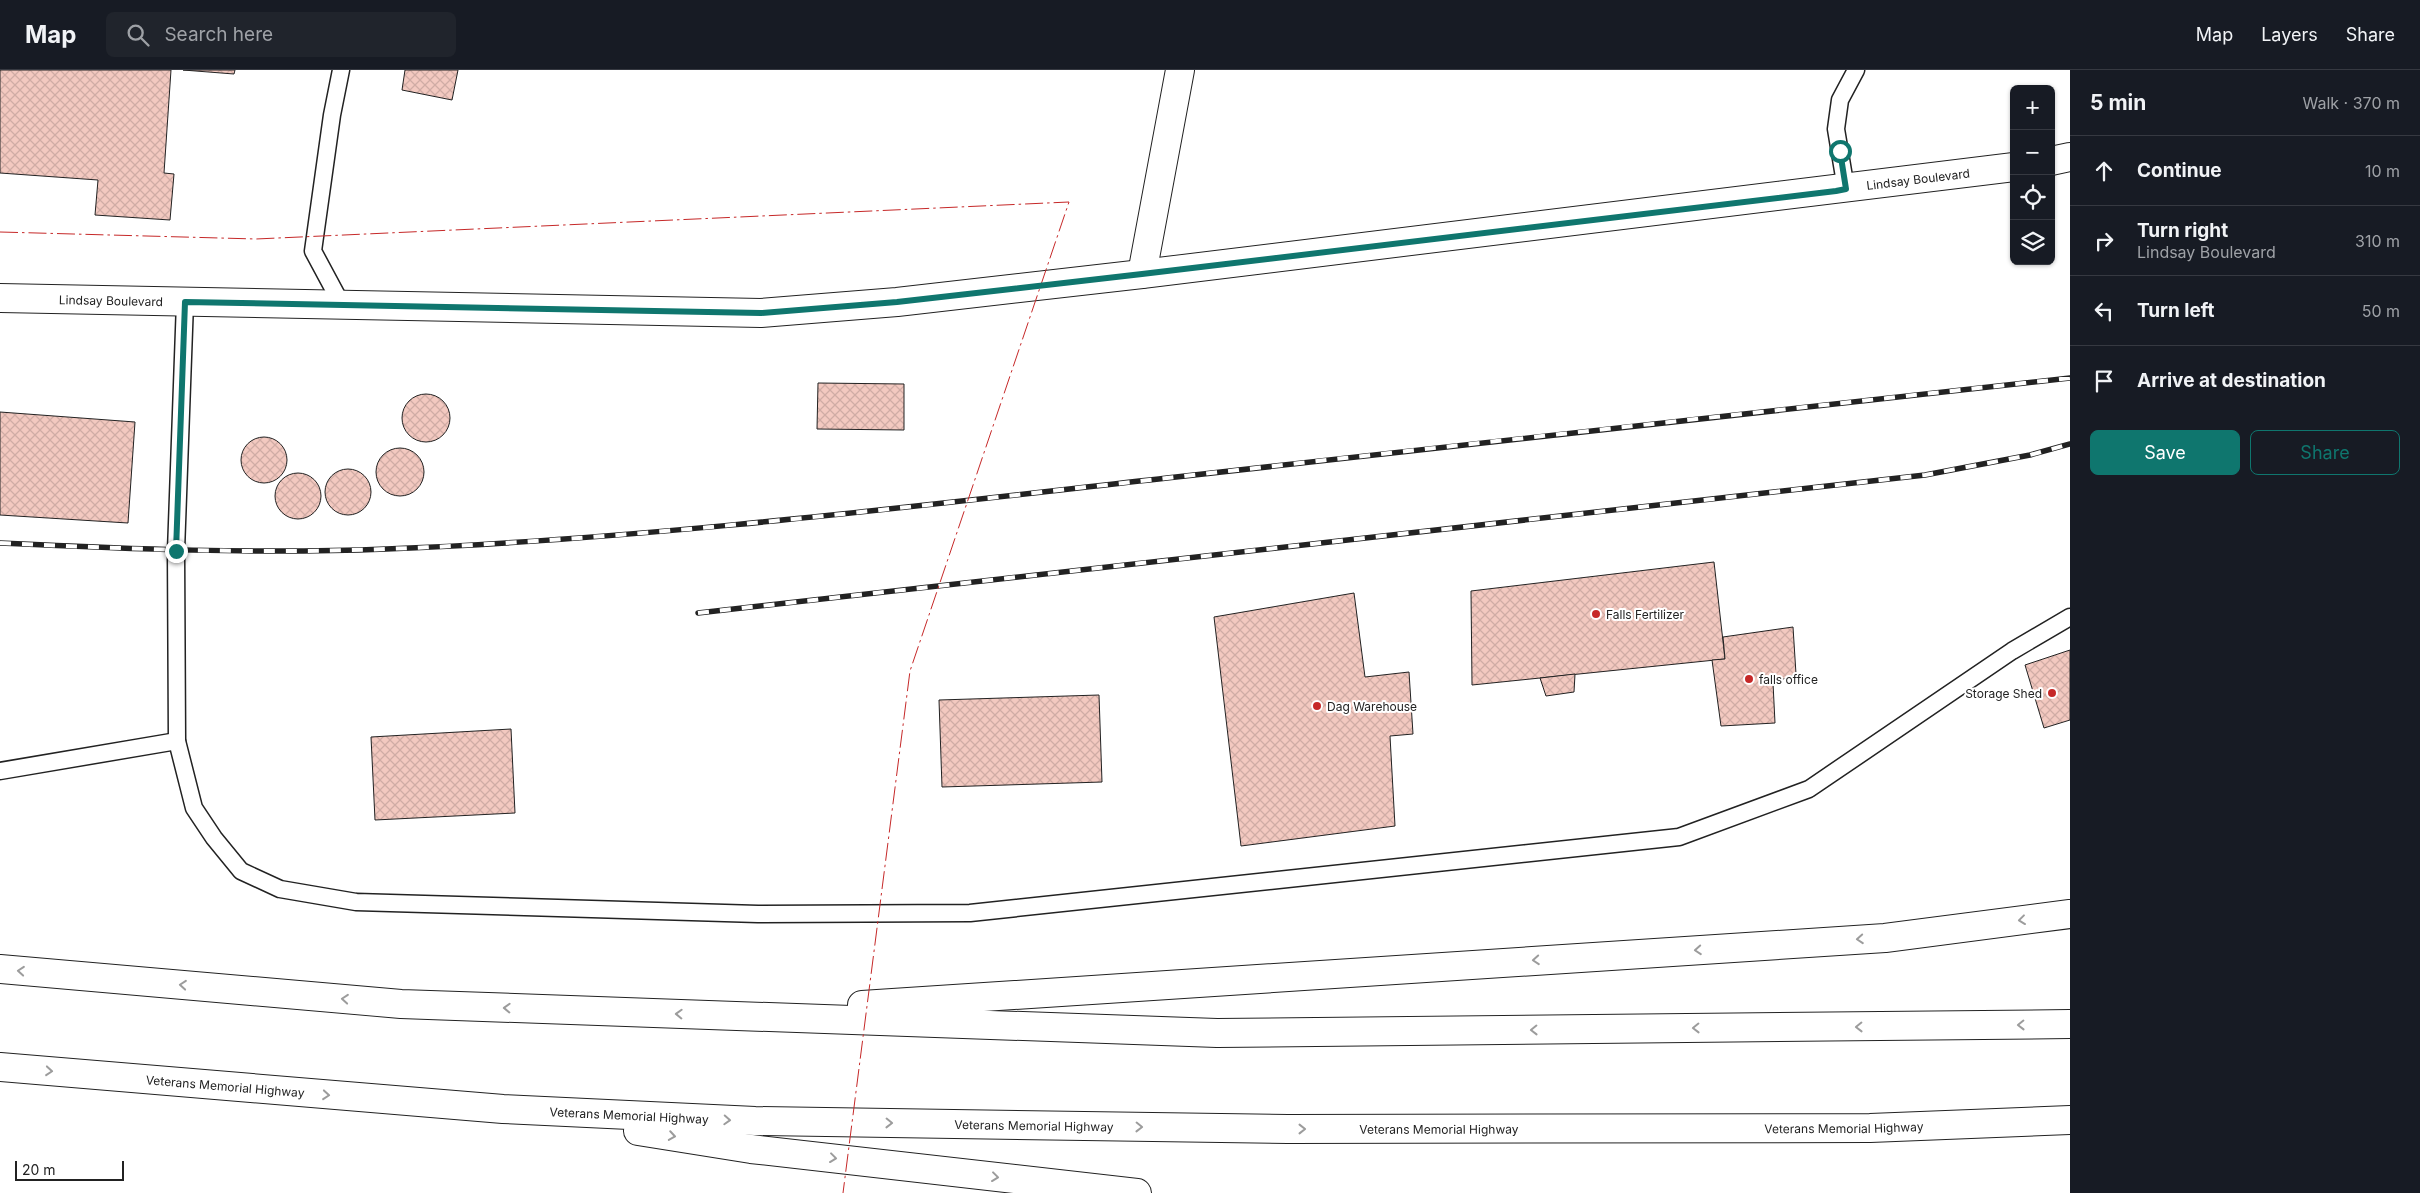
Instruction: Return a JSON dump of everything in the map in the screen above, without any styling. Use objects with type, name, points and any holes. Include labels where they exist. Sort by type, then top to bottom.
[{"type":"main road","points":[[1142,274],[1180,70]]},
{"type":"main road","points":[[2055,160],[2070,158]]},
{"type":"main road","name":"Lindsay Boulevard","points":[[0,298],[761,313],[897,302],[1142,274],[2010,168]]},
{"type":"main road","points":[[728,1016],[995,995],[1875,938],[2070,914]]},
{"type":"main road","points":[[0,969],[401,1004],[1217,1033],[2070,1024]]},
{"type":"main road","name":"Veterans Memorial Highway","points":[[0,1067],[503,1109],[755,1121],[1288,1129],[1870,1128],[2070,1120]]},
{"type":"main road","points":[[503,1109],[751,1149],[1137,1193]]},
{"type":"lane","points":[[341,70],[332,115],[313,251],[342,305]]},
{"type":"lane","points":[[1846,189],[1836,129],[1840,100],[1856,70]]},
{"type":"lane","points":[[185,302],[176,551],[177,741],[194,808],[214,838],[241,871],[280,890],[356,902],[758,914],[970,913],[1678,837],[1809,789],[2012,651],[2070,617]]},
{"type":"lane","points":[[0,771],[177,741]]},
{"type":"building","points":[[0,70],[171,70],[164,173],[174,174],[170,220],[95,215],[98,180],[0,173]]},
{"type":"building","points":[[183,70],[235,70],[234,74]]},
{"type":"building","points":[[405,70],[458,70],[452,100],[402,90]]},
{"type":"building","points":[[818,383],[904,384],[904,430],[817,429]]},
{"type":"building","points":[[426,394],[435,396],[443,401],[448,409],[450,418],[448,427],[443,435],[435,440],[426,442],[417,440],[409,435],[404,427],[402,418],[404,409],[409,401],[417,396]]},
{"type":"building","points":[[0,412],[135,422],[128,523],[0,515]]},
{"type":"building","points":[[264,437],[277,441],[283,447],[287,460],[283,473],[277,479],[264,483],[251,479],[245,473],[241,460],[245,447],[251,441]]},
{"type":"building","points":[[400,448],[409,450],[417,455],[422,463],[424,472],[422,481],[417,489],[409,494],[400,496],[391,494],[383,489],[378,481],[376,472],[378,463],[383,455],[391,450]]},
{"type":"building","points":[[343,469],[353,469],[367,479],[371,492],[367,505],[361,511],[353,515],[343,515],[329,505],[325,497],[325,487],[335,473]]},
{"type":"building","points":[[298,473],[311,477],[317,483],[321,496],[317,509],[311,515],[298,519],[285,515],[279,509],[275,496],[279,483],[285,477]]},
{"type":"building","name":"Falls Fertilizer","points":[[1714,562],[1725,659],[1472,685],[1471,591]]},
{"type":"building","name":"Dag Warehouse","points":[[1354,593],[1365,677],[1409,672],[1413,734],[1390,736],[1395,826],[1241,846],[1214,617]]},
{"type":"building","name":"falls office","points":[[1793,627],[1796,674],[1773,683],[1775,723],[1721,726],[1712,660],[1725,659],[1723,637]]},
{"type":"building","name":"Storage Shed","points":[[2070,650],[2070,720],[2044,728],[2025,665]]},
{"type":"building","points":[[1575,674],[1574,692],[1546,696],[1540,678]]},
{"type":"building","points":[[1099,695],[1102,782],[942,787],[939,700]]},
{"type":"building","points":[[511,729],[515,813],[375,820],[371,737]]},
{"type":"railway","points":[[0,543],[145,549],[289,551],[386,549],[582,538],[874,511],[2070,378]]},
{"type":"railway","points":[[698,613],[1925,475],[2030,455],[2070,444]]},
{"type":"power","points":[[0,232],[256,239],[1069,202],[910,671],[843,1193]]},
{"type":"place","name":"Falls Fertilizer","points":[[1596,614]]},
{"type":"place","name":"falls office","points":[[1749,679]]},
{"type":"place","name":"Storage Shed","points":[[2052,693]]},
{"type":"place","name":"Dag Warehouse","points":[[1317,706]]},
{"type":"route","points":[[176,551],[185,302],[761,313],[897,302],[1836,191],[1846,189],[1840,151]]}]
